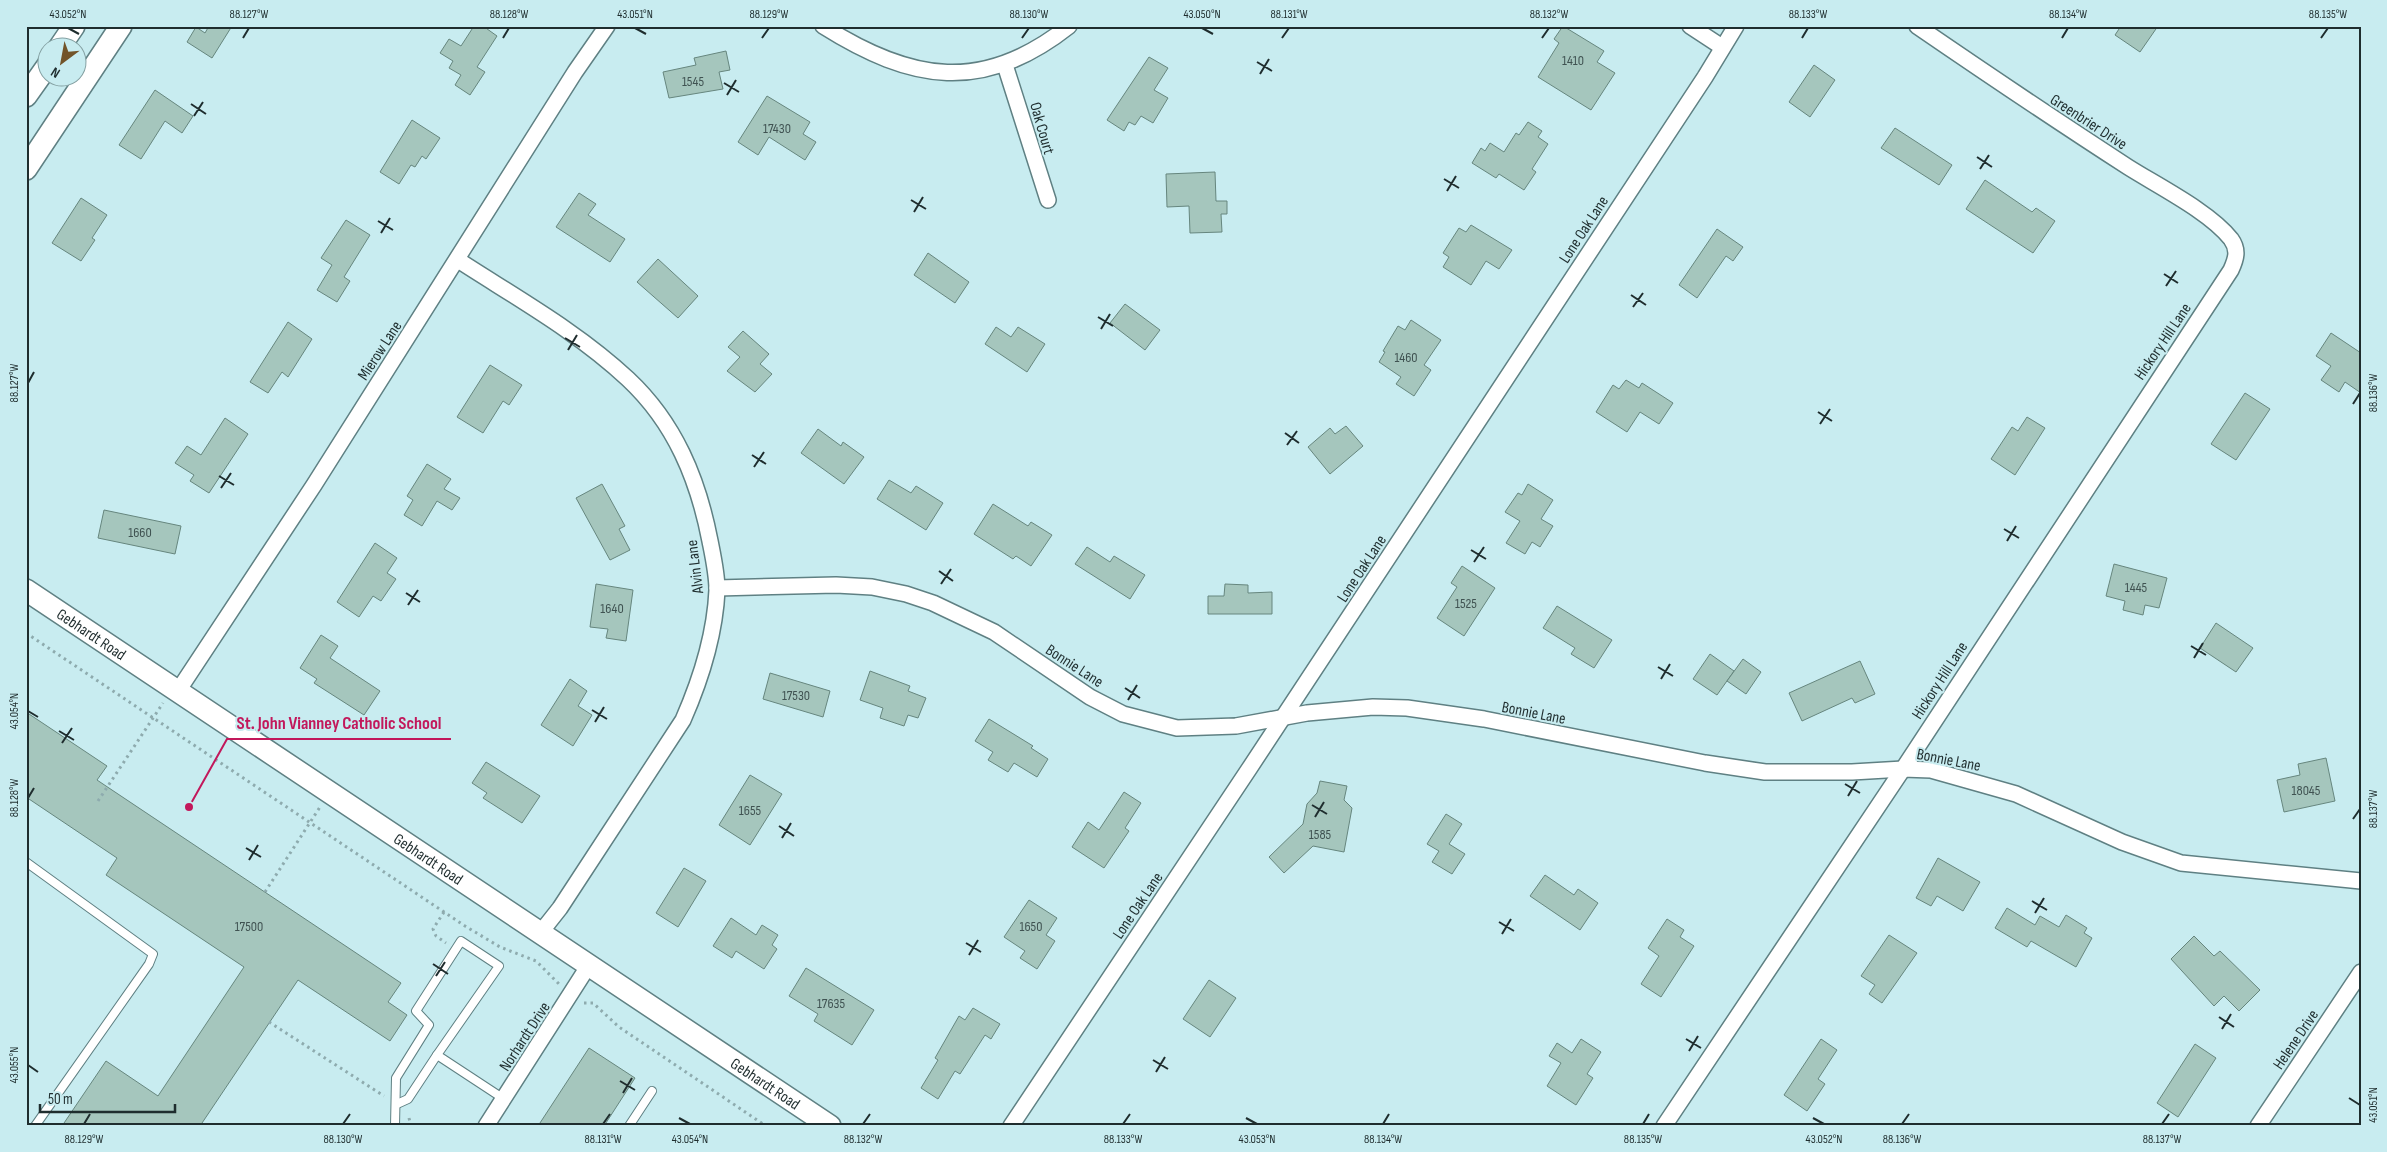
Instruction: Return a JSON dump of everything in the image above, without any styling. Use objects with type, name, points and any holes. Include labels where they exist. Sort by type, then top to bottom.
[{"type":"street","points":[[66,38],[74,26]]},
{"type":"street","points":[[26,169],[121,26]]},
{"type":"street","name":"Mierow Lane","points":[[175,690],[458,260],[575,72],[607,26]]},
{"type":"street","points":[[823,26],[867,52],[893,63],[920,70],[961,72],[1005,65],[1047,44],[1069,26]]},
{"type":"street","points":[[1690,26],[1722,47]]},
{"type":"street","name":"Lone Oak Lane","points":[[1010,1126],[1282,718],[1705,77],[1736,26]]},
{"type":"street","name":"Greenbrier Drive","points":[[1917,26],[2044,112],[2198,212],[2224,233],[2236,249]]},
{"type":"street","name":"Oak Court","points":[[1005,65],[1048,200]]},
{"type":"street","points":[[26,96],[38,79]]},
{"type":"street","name":"Hickory Hill Lane","points":[[1664,1126],[1903,769],[2231,270],[2236,258],[2236,249]]},
{"type":"street","name":"Alvin Lane","points":[[458,260],[602,356],[651,403],[687,460],[698,490],[713,558],[717,588],[710,644],[694,695],[683,720],[560,908],[541,932]]},
{"type":"street","name":"Bonnie Lane","points":[[717,588],[836,585],[872,587],[906,594],[933,603],[994,632],[1090,696],[1123,714],[1177,728],[1236,726],[1307,713],[1373,707],[1407,708],[1484,719],[1705,763],[1765,772],[1931,770],[2016,794],[2122,842],[2181,863],[2361,881]]},
{"type":"street","name":"Gebhardt Road","points":[[26,590],[830,1126]]},
{"type":"street","name":"Norhardt Drive","points":[[486,1126],[589,965]]},
{"type":"street","name":"Helene Drive","points":[[2258,1126],[2361,972]]},
{"type":"lane","points":[[26,862],[153,954],[149,964],[34,1126],[26,1121]]},
{"type":"lane","points":[[395,1126],[397,1104],[396,1078],[430,1025],[416,1010],[461,941],[499,966],[408,1099],[397,1104]]},
{"type":"lane","points":[[437,1055],[504,1099]]},
{"type":"lane","points":[[629,1126],[652,1091]]},
{"type":"path","points":[[26,633],[444,912],[490,941],[542,965],[551,978],[584,1003],[593,1004],[619,1027],[766,1126]]},
{"type":"path","points":[[98,800],[153,718],[175,690]]},
{"type":"path","points":[[265,892],[330,792]]},
{"type":"path","points":[[444,912],[433,929],[436,936],[455,950]]},
{"type":"path","points":[[269,1022],[397,1104],[407,1113],[411,1126]]},
{"type":"building","points":[[209,26],[232,26],[212,58],[187,42],[196,27],[205,33]]},
{"type":"building","points":[[474,26],[483,26],[497,36],[477,67],[485,72],[470,95],[455,85],[461,75],[449,68],[453,61],[440,53],[449,39],[461,46]]},
{"type":"building","points":[[1563,26],[1604,51],[1597,62],[1615,73],[1591,110],[1538,77],[1559,43],[1554,39]]},
{"type":"building","points":[[2121,26],[2158,26],[2140,52],[2115,35]]},
{"type":"building","points":[[726,51],[730,70],[719,72],[723,89],[669,98],[663,72],[696,65],[694,58]]},
{"type":"building","points":[[1149,57],[1168,68],[1154,90],[1168,98],[1153,123],[1141,116],[1135,125],[1129,122],[1124,131],[1107,120]]},
{"type":"building","points":[[1814,65],[1835,80],[1810,117],[1789,102]]},
{"type":"building","points":[[155,90],[193,116],[182,133],[165,121],[141,159],[119,145]]},
{"type":"building","points":[[767,96],[810,122],[803,134],[816,142],[805,160],[769,137],[758,155],[738,142]]},
{"type":"building","points":[[412,120],[440,138],[426,159],[422,156],[415,167],[411,165],[399,184],[380,172]]},
{"type":"building","points":[[1528,122],[1542,131],[1538,137],[1548,144],[1532,169],[1536,172],[1524,190],[1499,174],[1496,178],[1472,163],[1481,148],[1485,151],[1490,143],[1504,152],[1516,133],[1519,135]]},
{"type":"building","points":[[1895,128],[1952,165],[1939,185],[1881,148]]},
{"type":"building","points":[[1215,172],[1216,201],[1227,201],[1227,214],[1221,214],[1222,232],[1190,233],[1189,206],[1167,207],[1166,174]]},
{"type":"building","points":[[1985,180],[2032,212],[2036,208],[2055,221],[2033,253],[1966,209]]},
{"type":"building","points":[[579,193],[596,204],[588,215],[625,239],[610,262],[556,227]]},
{"type":"building","points":[[81,198],[107,215],[92,238],[95,240],[81,261],[52,243]]},
{"type":"building","points":[[346,220],[370,235],[344,277],[350,281],[337,302],[317,290],[332,265],[321,258]]},
{"type":"building","points":[[1471,225],[1512,250],[1499,269],[1486,261],[1471,285],[1443,267],[1449,257],[1443,253],[1459,228],[1466,232]]},
{"type":"building","points":[[1717,229],[1743,247],[1733,261],[1726,256],[1697,298],[1679,285]]},
{"type":"building","points":[[928,253],[969,282],[955,303],[914,275]]},
{"type":"building","points":[[658,259],[698,296],[678,318],[637,282]]},
{"type":"building","points":[[1125,304],[1160,330],[1145,350],[1110,323]]},
{"type":"building","points":[[1411,320],[1441,340],[1424,365],[1431,370],[1414,396],[1396,384],[1401,377],[1379,362],[1385,352],[1383,351],[1398,326],[1405,330]]},
{"type":"building","points":[[288,322],[312,339],[288,377],[282,372],[268,393],[250,382]]},
{"type":"building","points":[[996,327],[1011,337],[1018,327],[1045,344],[1027,372],[985,344]]},
{"type":"building","points":[[743,331],[769,354],[760,364],[772,374],[755,392],[727,371],[740,357],[728,347]]},
{"type":"building","points":[[2331,333],[2361,353],[2361,393],[2345,382],[2339,392],[2321,380],[2331,366],[2316,356]]},
{"type":"building","points":[[490,365],[522,385],[509,405],[503,401],[483,433],[457,417]]},
{"type":"building","points":[[1626,380],[1639,388],[1642,383],[1673,403],[1659,424],[1640,412],[1627,432],[1596,412],[1613,385],[1619,389]]},
{"type":"building","points":[[2245,393],[2270,409],[2236,460],[2211,444]]},
{"type":"building","points":[[2027,417],[2045,428],[2015,475],[1991,459],[2012,427],[2018,431]]},
{"type":"building","points":[[225,418],[248,434],[209,493],[190,481],[194,475],[175,463],[187,446],[201,455]]},
{"type":"building","points":[[1346,426],[1363,446],[1330,474],[1308,447],[1330,428],[1335,434]]},
{"type":"building","points":[[818,429],[841,446],[843,442],[864,457],[844,484],[801,453]]},
{"type":"building","points":[[427,464],[451,479],[444,489],[460,498],[452,510],[437,501],[422,526],[404,515],[413,500],[407,496]]},
{"type":"building","points":[[889,480],[911,493],[916,486],[943,503],[926,530],[877,499]]},
{"type":"building","points":[[602,484],[625,526],[619,529],[630,550],[610,560],[576,498]]},
{"type":"building","points":[[1528,484],[1553,500],[1541,519],[1553,526],[1540,547],[1532,542],[1525,554],[1506,543],[1520,521],[1505,512],[1518,493],[1522,495]]},
{"type":"building","points":[[993,504],[1028,526],[1031,522],[1052,535],[1031,566],[1016,556],[1013,559],[974,534]]},
{"type":"building","points":[[104,510],[181,526],[175,554],[98,538]]},
{"type":"building","points":[[375,543],[397,558],[387,573],[396,579],[381,601],[373,596],[359,617],[337,602]]},
{"type":"building","points":[[1087,547],[1110,562],[1114,556],[1145,575],[1130,599],[1075,564]]},
{"type":"building","points":[[2114,564],[2167,578],[2159,608],[2145,605],[2143,615],[2123,610],[2125,601],[2106,596]]},
{"type":"building","points":[[1462,566],[1495,588],[1464,636],[1437,618],[1457,587],[1451,583]]},
{"type":"building","points":[[596,584],[633,590],[626,641],[606,638],[608,629],[590,627]]},
{"type":"building","points":[[1225,584],[1248,585],[1248,593],[1272,592],[1272,614],[1208,614],[1208,596],[1224,596]]},
{"type":"building","points":[[1557,606],[1612,640],[1594,668],[1571,654],[1575,648],[1543,628]]},
{"type":"building","points":[[2216,623],[2253,648],[2236,672],[2200,648]]},
{"type":"building","points":[[321,635],[338,646],[330,658],[380,691],[364,715],[314,683],[317,679],[300,668]]},
{"type":"building","points":[[1710,654],[1734,671],[1717,695],[1693,679]]},
{"type":"building","points":[[1743,659],[1761,672],[1746,694],[1727,681]]},
{"type":"building","points":[[1860,661],[1875,694],[1855,703],[1852,698],[1802,721],[1789,693]]},
{"type":"building","points":[[870,671],[910,686],[908,691],[926,698],[918,718],[908,715],[904,726],[880,718],[883,708],[860,700]]},
{"type":"building","points":[[770,673],[830,691],[823,717],[763,699]]},
{"type":"building","points":[[570,679],[587,691],[578,706],[592,715],[573,746],[541,725]]},
{"type":"building","points":[[26,712],[107,766],[97,780],[401,983],[388,1002],[407,1015],[390,1041],[298,980],[200,1126],[62,1126],[106,1061],[158,1096],[244,967],[106,875],[117,858],[26,797]]},
{"type":"building","points":[[989,719],[1033,746],[1031,748],[1048,759],[1037,777],[1014,763],[1008,772],[988,760],[993,752],[975,741]]},
{"type":"building","points":[[2326,758],[2335,801],[2284,812],[2277,780],[2300,775],[2298,764]]},
{"type":"building","points":[[486,762],[540,796],[522,823],[483,798],[487,793],[472,783]]},
{"type":"building","points":[[750,775],[782,794],[750,845],[719,825]]},
{"type":"building","points":[[1320,781],[1347,786],[1344,800],[1352,808],[1344,852],[1313,846],[1284,873],[1269,857],[1303,824],[1307,804],[1317,793]]},
{"type":"building","points":[[1124,792],[1141,803],[1125,828],[1129,831],[1104,868],[1072,847],[1088,822],[1099,830]]},
{"type":"building","points":[[1446,814],[1462,824],[1449,844],[1465,854],[1452,874],[1432,862],[1439,851],[1427,844]]},
{"type":"building","points":[[1938,858],[1980,882],[1963,911],[1937,896],[1931,906],[1916,898]]},
{"type":"building","points":[[684,868],[706,881],[678,927],[656,913]]},
{"type":"building","points":[[1545,875],[1574,895],[1578,889],[1598,903],[1580,930],[1530,896]]},
{"type":"building","points":[[1029,900],[1057,918],[1046,935],[1055,941],[1037,969],[1020,958],[1025,951],[1004,937]]},
{"type":"building","points":[[2007,908],[2035,925],[2040,916],[2059,927],[2066,915],[2087,928],[2084,933],[2092,938],[2076,967],[2031,941],[2027,947],[1995,928]]},
{"type":"building","points":[[731,918],[756,935],[762,925],[778,935],[772,945],[777,949],[764,969],[736,951],[732,958],[713,946]]},
{"type":"building","points":[[1667,919],[1684,930],[1680,937],[1694,946],[1661,997],[1641,984],[1659,956],[1648,948]]},
{"type":"building","points":[[1889,935],[1917,953],[1882,1003],[1869,994],[1875,985],[1861,976]]},
{"type":"building","points":[[2194,936],[2214,956],[2220,951],[2260,990],[2239,1011],[2224,996],[2214,1006],[2171,959]]},
{"type":"building","points":[[806,968],[874,1010],[852,1045],[814,1021],[818,1014],[789,996]]},
{"type":"building","points":[[1209,980],[1236,998],[1210,1037],[1183,1019]]},
{"type":"building","points":[[973,1008],[1000,1024],[991,1039],[985,1035],[960,1074],[955,1071],[938,1099],[921,1088],[938,1060],[935,1058],[959,1016],[965,1020]]},
{"type":"building","points":[[1581,1039],[1601,1052],[1587,1074],[1593,1078],[1576,1105],[1547,1086],[1561,1063],[1549,1056],[1557,1043],[1572,1053]]},
{"type":"building","points":[[1821,1039],[1837,1050],[1818,1079],[1825,1084],[1807,1111],[1784,1095]]},
{"type":"building","points":[[2195,1044],[2216,1058],[2178,1117],[2157,1103]]},
{"type":"building","points":[[589,1048],[635,1078],[604,1126],[538,1126]]},
{"type":"place","name":"St. John Vianney Catholic School","points":[[189,807]]}]
